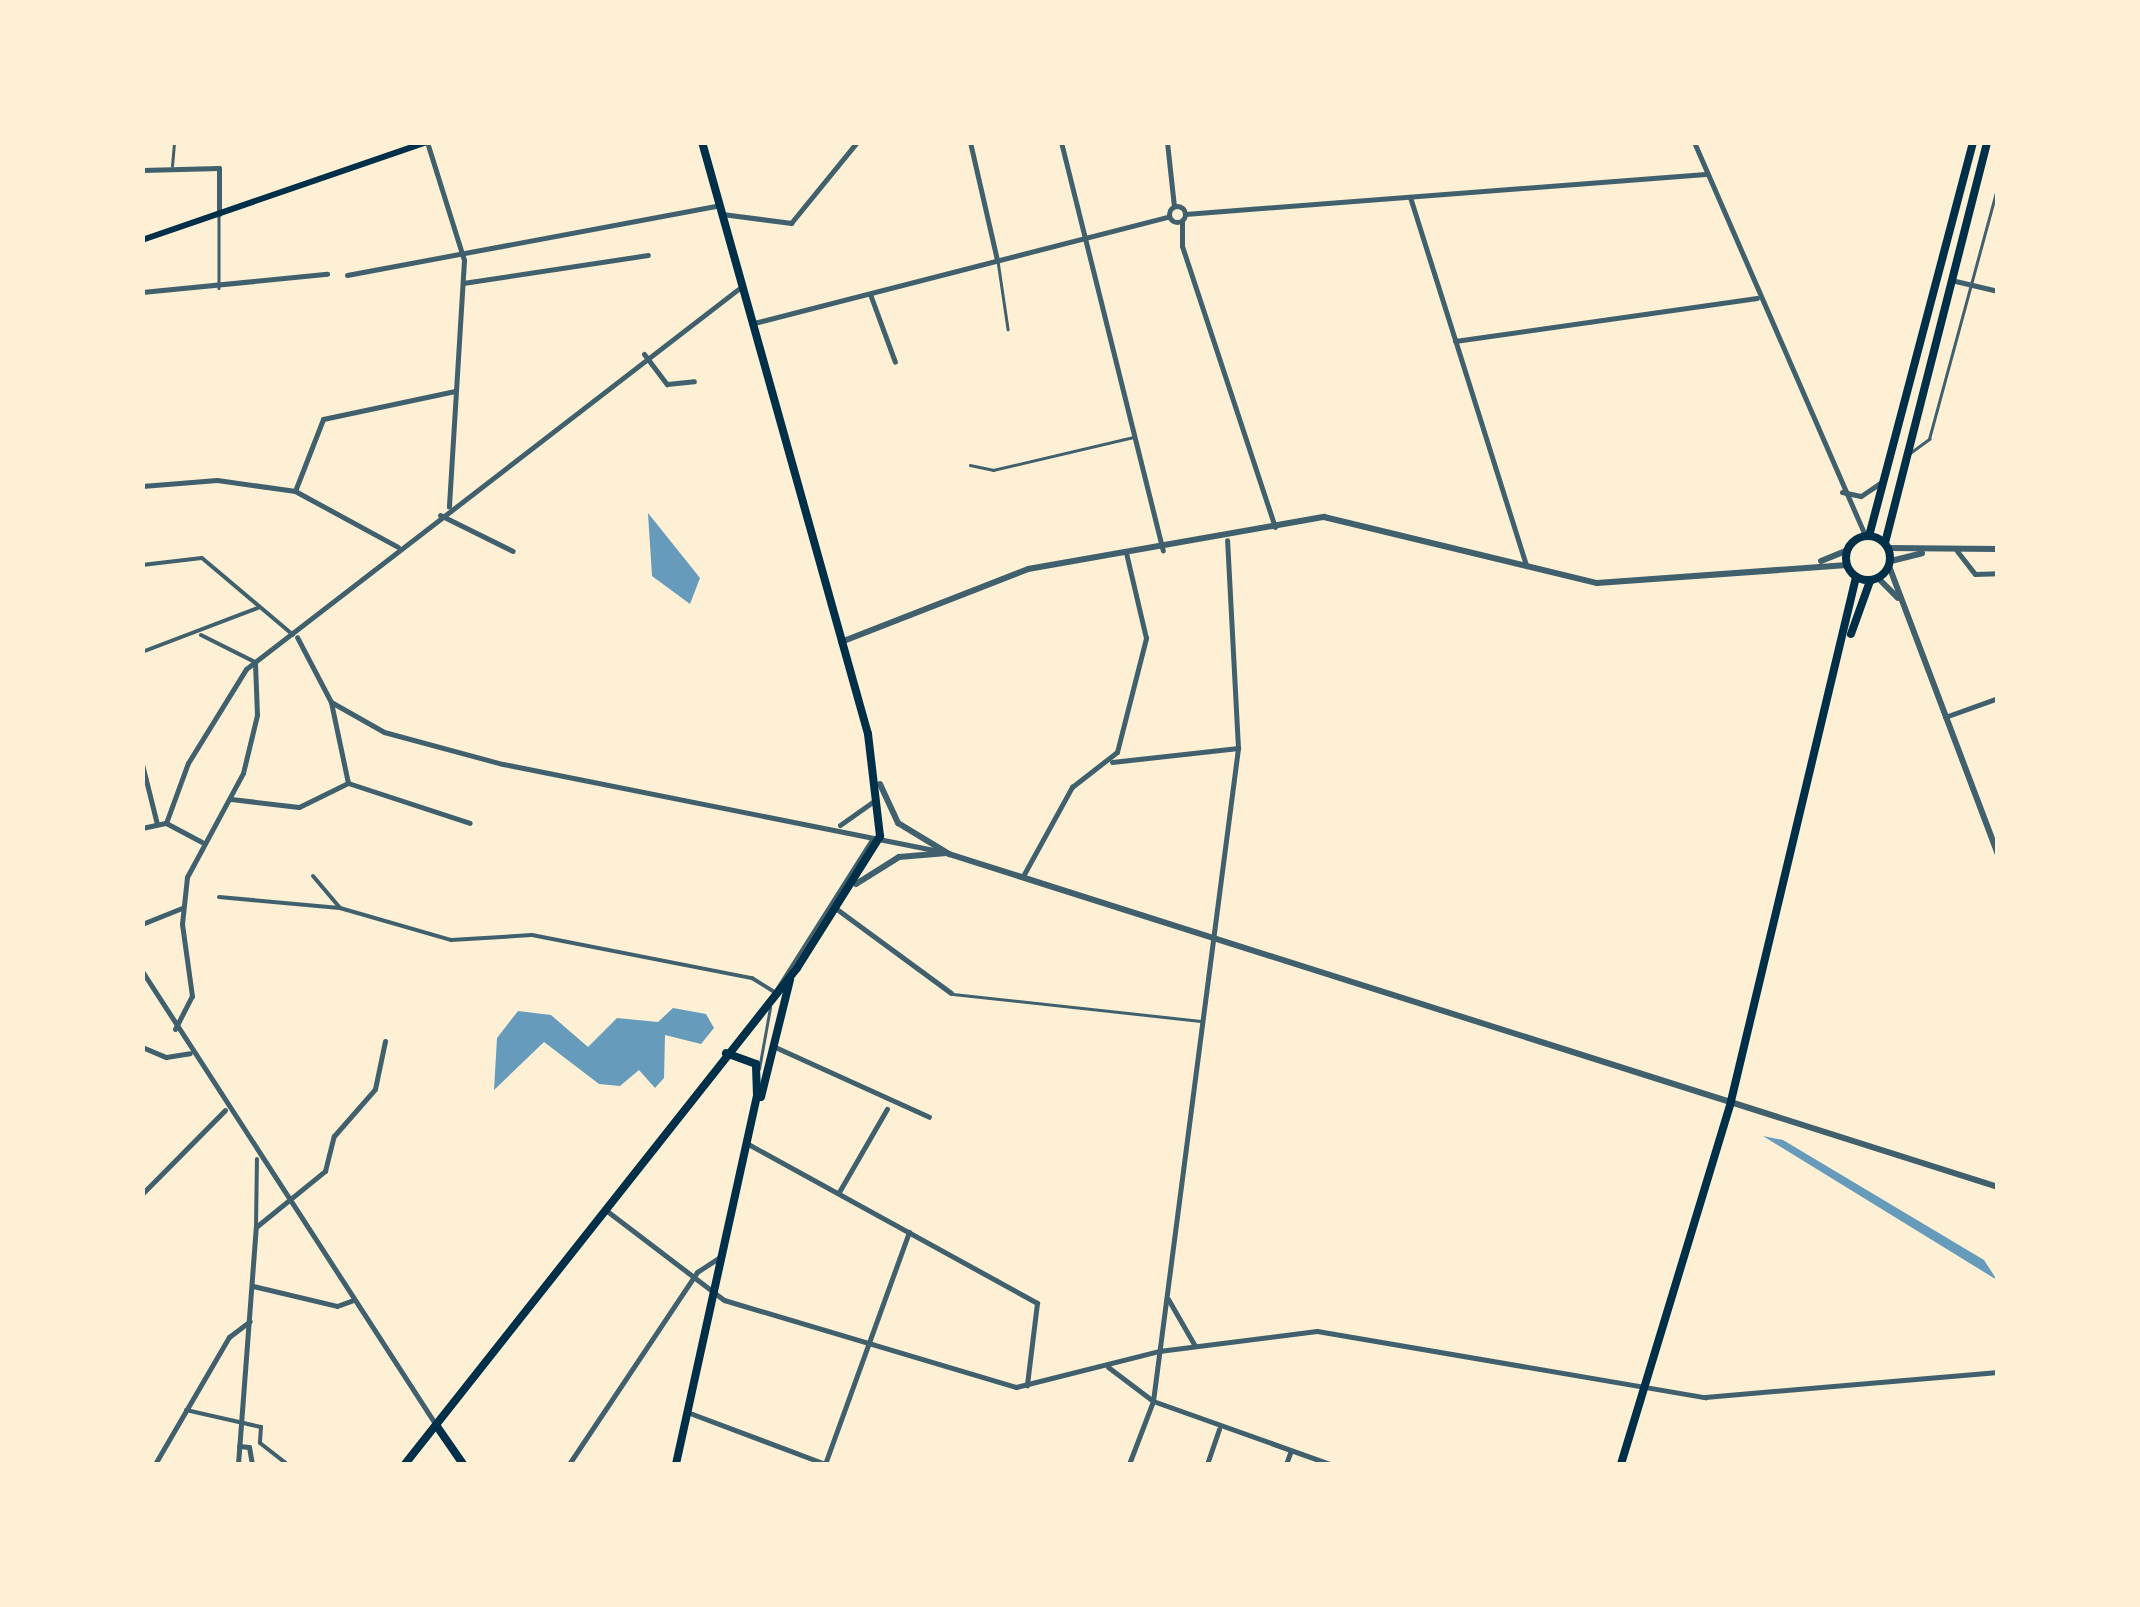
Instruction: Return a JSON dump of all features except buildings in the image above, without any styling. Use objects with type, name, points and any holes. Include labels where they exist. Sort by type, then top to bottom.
[{"type":"main road","points":[[142,240],[427,142]]},
{"type":"main road","points":[[405,1464],[796,968],[856,884],[880,836],[880,784],[702,142]]},
{"type":"main road","points":[[1874,580],[1856,577],[1847,565],[1848,550],[1867,536],[1888,470],[1963,164],[1973,142]]},
{"type":"main road","points":[[1844,652],[1874,580],[1890,564],[1887,546],[1904,456],[1987,142]]},
{"type":"main road","points":[[1867,536],[1887,546]]},
{"type":"main road","points":[[1620,1464],[1731,1101],[1844,652],[1856,577]]},
{"type":"main road","points":[[676,1464],[748,1144],[796,968]]},
{"type":"main road","points":[[726,1054],[759,1071],[748,1144]]},
{"type":"main road","points":[[436,1425],[462,1464]]},
{"type":"street","points":[[427,142],[462,249],[449,507]]},
{"type":"street","points":[[347,275],[462,249],[718,210],[791,223],[858,142]]},
{"type":"street","points":[[970,142],[997,260]]},
{"type":"street","points":[[1062,142],[1163,550]]},
{"type":"street","points":[[1167,142],[1174,206],[1183,218],[1182,246],[1275,527]]},
{"type":"street","points":[[1694,142],[1839,490],[1867,536]]},
{"type":"street","points":[[142,170],[219,168],[219,214]]},
{"type":"street","points":[[751,323],[1168,216],[1183,218],[1705,174]]},
{"type":"street","points":[[1410,197],[1526,566]]},
{"type":"street","points":[[1168,216],[1174,206]]},
{"type":"street","points":[[463,283],[648,255]]},
{"type":"street","points":[[142,292],[219,288],[327,274]]},
{"type":"street","points":[[1951,280],[1998,291]]},
{"type":"street","points":[[166,822],[210,721],[255,662],[297,637],[449,507],[644,354],[740,287]]},
{"type":"street","points":[[870,294],[895,362]]},
{"type":"street","points":[[1455,340],[1758,298]]},
{"type":"street","points":[[644,354],[668,384],[694,382]]},
{"type":"street","points":[[296,491],[323,419],[455,391]]},
{"type":"street","points":[[1839,490],[1867,494],[1888,470]]},
{"type":"street","points":[[142,486],[216,480],[296,491],[400,548]]},
{"type":"street","points":[[440,515],[513,551]]},
{"type":"street","points":[[841,642],[982,582],[1126,553],[1227,540],[1335,517],[1526,566],[1620,585],[1814,563],[1847,565]]},
{"type":"street","points":[[1129,1464],[1153,1401],[1238,748],[1227,540]]},
{"type":"street","points":[[1887,546],[1928,552],[1998,549]]},
{"type":"street","points":[[1814,563],[1848,550]]},
{"type":"street","points":[[1928,552],[1890,564],[1899,599],[1998,854]]},
{"type":"street","points":[[1956,552],[1975,574],[1998,574]]},
{"type":"street","points":[[1111,762],[1137,682],[1146,638],[1126,553]]},
{"type":"street","points":[[142,565],[202,558],[297,637],[331,702],[348,783]]},
{"type":"street","points":[[1874,580],[1899,599]]},
{"type":"street","points":[[143,650],[201,635],[258,608]]},
{"type":"street","points":[[201,635],[255,662]]},
{"type":"street","points":[[175,1029],[192,996],[182,908],[201,842],[231,798],[256,715],[255,662]]},
{"type":"street","points":[[1945,717],[1998,698]]},
{"type":"street","points":[[331,702],[384,732],[502,764],[832,826],[949,854],[1998,1187]]},
{"type":"street","points":[[1024,876],[1072,788],[1111,762],[1238,748]]},
{"type":"street","points":[[142,764],[157,824]]},
{"type":"street","points":[[231,798],[299,807],[336,793],[348,783]]},
{"type":"street","points":[[348,783],[470,823]]},
{"type":"street","points":[[832,826],[866,815],[880,784]]},
{"type":"street","points":[[880,784],[898,823],[949,854]]},
{"type":"street","points":[[142,828],[166,822],[201,842]]},
{"type":"street","points":[[856,884],[898,857],[949,854]]},
{"type":"street","points":[[313,876],[340,908]]},
{"type":"street","points":[[219,897],[298,910],[340,908],[398,920],[422,936],[532,935],[752,978],[774,992]]},
{"type":"street","points":[[142,924],[182,908]]},
{"type":"street","points":[[838,910],[951,993]]},
{"type":"street","points":[[142,971],[282,1199],[436,1425]]},
{"type":"street","points":[[256,1226],[282,1199],[325,1171],[334,1136],[375,1089],[386,1041]]},
{"type":"street","points":[[772,1046],[930,1118]]},
{"type":"street","points":[[142,1047],[166,1057],[190,1053]]},
{"type":"street","points":[[839,1192],[887,1108]]},
{"type":"street","points":[[142,1194],[226,1110]]},
{"type":"street","points":[[748,1144],[1040,1307],[1027,1385]]},
{"type":"street","points":[[238,1464],[253,1286],[257,1159]]},
{"type":"street","points":[[604,1209],[697,1272],[717,1292],[873,1346],[1027,1385],[1159,1351],[1317,1331],[1644,1390],[1712,1397],[1998,1372]]},
{"type":"street","points":[[688,1412],[825,1464],[873,1346],[909,1232]]},
{"type":"street","points":[[569,1462],[697,1272],[724,1254]]},
{"type":"street","points":[[253,1286],[330,1304],[350,1300]]},
{"type":"street","points":[[1166,1297],[1195,1346]]},
{"type":"street","points":[[155,1464],[220,1350],[250,1321]]},
{"type":"street","points":[[1102,1366],[1128,1373],[1153,1401],[1290,1453],[1330,1464]]},
{"type":"street","points":[[186,1410],[243,1426],[261,1427],[260,1443],[287,1464]]},
{"type":"street","points":[[1207,1464],[1220,1428]]},
{"type":"street","points":[[239,1446],[251,1450],[252,1464]]},
{"type":"street","points":[[1286,1464],[1290,1453]]},
{"type":"lane","points":[[172,168],[174,142]]},
{"type":"lane","points":[[1904,456],[1928,440],[1998,185]]},
{"type":"lane","points":[[219,214],[219,288]]},
{"type":"lane","points":[[997,260],[1008,330]]},
{"type":"lane","points":[[970,465],[993,470],[1135,437]]},
{"type":"lane","points":[[759,1071],[774,992],[867,841],[880,836]]},
{"type":"lane","points":[[951,993],[1204,1022]]},
{"type":"water","points":[[648,513],[700,578],[690,604],[652,576]]},
{"type":"water","points":[[673,1008],[706,1014],[714,1028],[701,1044],[665,1035],[664,1078],[655,1088],[639,1070],[620,1086],[599,1084],[544,1042],[494,1090],[497,1038],[518,1011],[551,1015],[588,1047],[617,1018],[658,1022]]},
{"type":"water","points":[[1763,1136],[1783,1140],[1984,1260],[1997,1280]]}]
